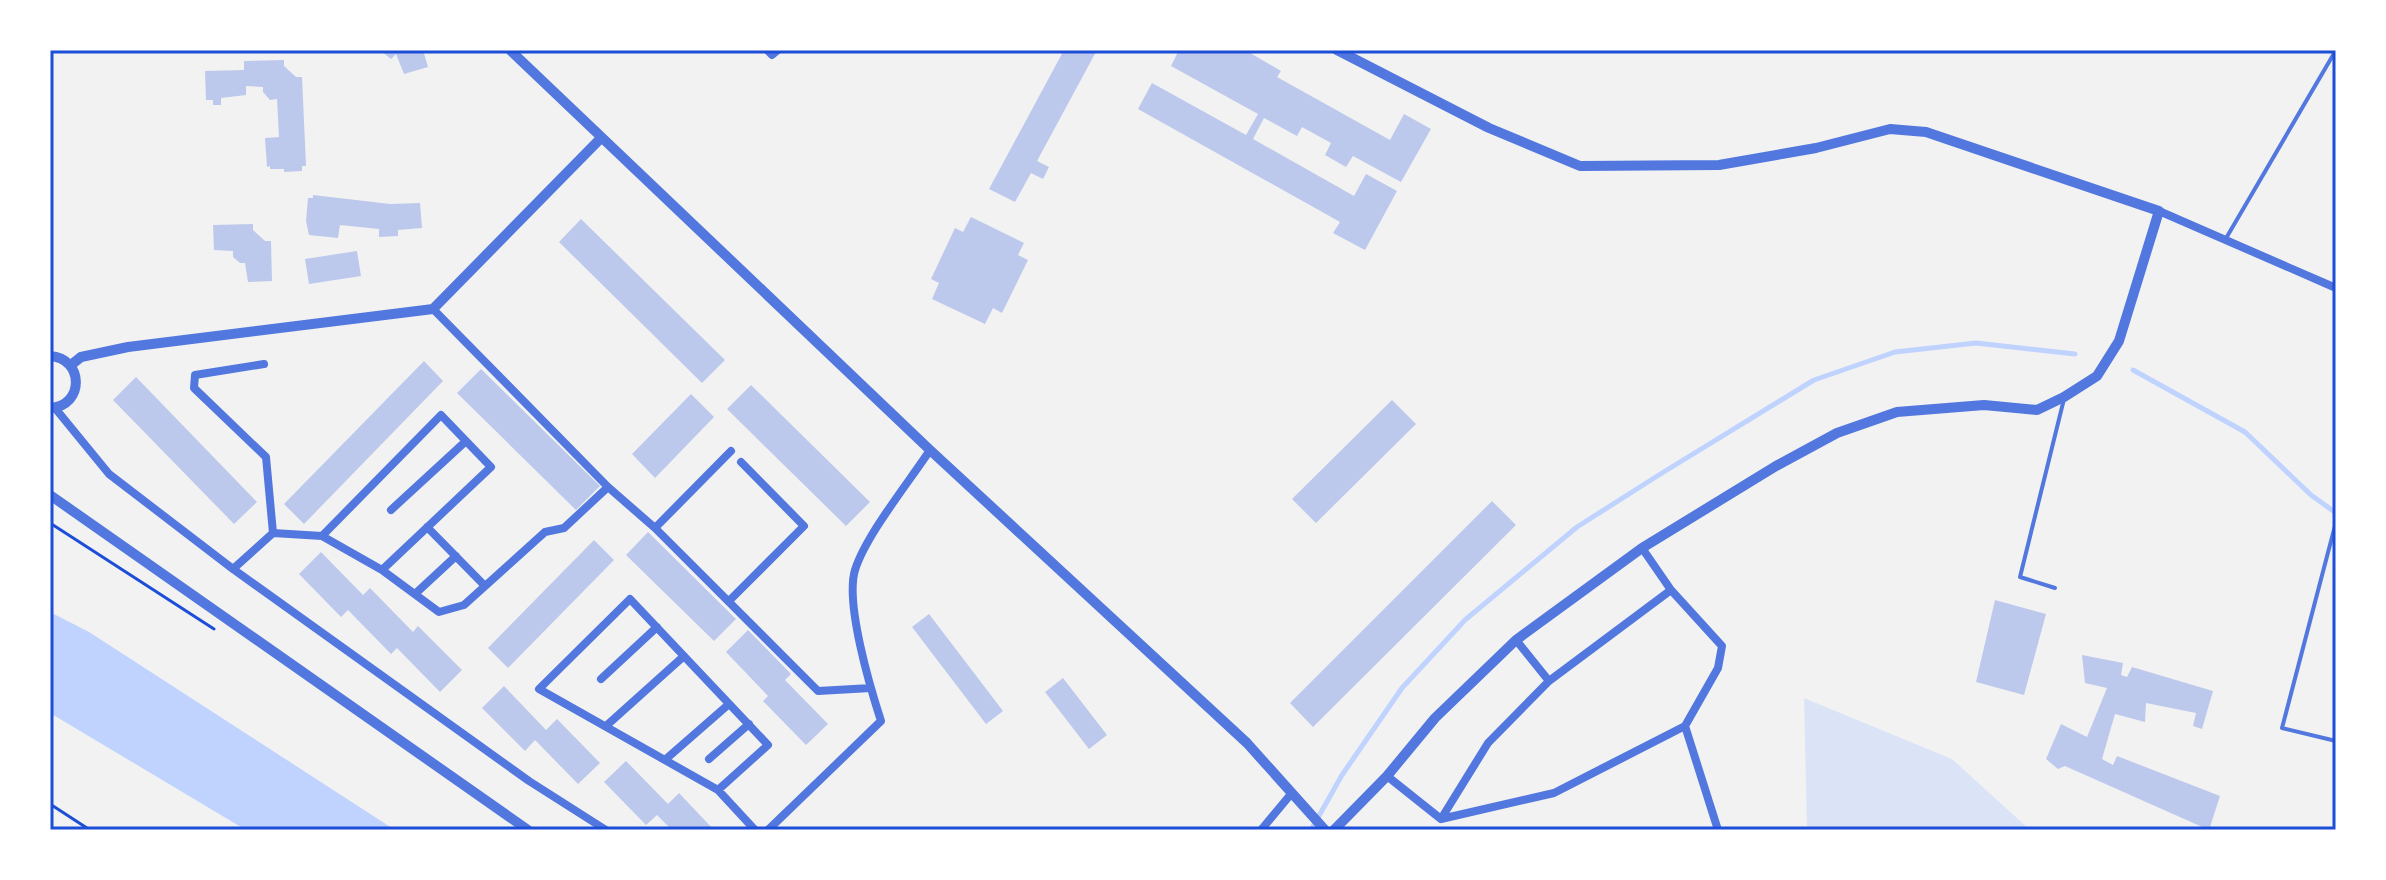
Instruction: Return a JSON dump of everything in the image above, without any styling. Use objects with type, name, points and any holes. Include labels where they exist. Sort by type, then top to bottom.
[{"type":"street","points":[[510,50],[930,450],[1247,743],[1327,830],[1387,776],[1435,718],[1516,640],[1642,548],[1776,466],[1837,433],[1897,412],[1984,405],[2037,410],[2097,376],[2119,341],[2159,211]]},
{"type":"street","points":[[767,50],[772,55],[778,50]]},
{"type":"street","points":[[1337,50],[1489,128],[1580,166],[1719,165],[1816,148],[1890,129],[1926,132],[2159,211],[2336,288]]},
{"type":"street","points":[[71,365],[81,357],[128,347],[433,309],[601,138]]},
{"type":"street","points":[[433,309],[608,487],[655,528],[818,691],[871,688]]},
{"type":"street","points":[[50,356],[64,359],[71,365],[77,383],[71,399],[52,408],[109,474],[233,569],[529,781],[606,830]]},
{"type":"street","points":[[264,364],[195,375],[194,388],[266,457],[273,533]]},
{"type":"street","points":[[322,536],[441,415],[491,467],[382,570]]},
{"type":"street","points":[[391,510],[466,441]]},
{"type":"street","points":[[768,830],[881,721],[853,599],[855,572],[867,544],[930,450]]},
{"type":"street","points":[[655,528],[731,451]]},
{"type":"street","points":[[729,601],[804,526],[741,462]]},
{"type":"street","points":[[233,569],[273,533],[322,536],[382,570],[439,612],[464,605],[545,532],[564,528],[608,487]]},
{"type":"street","points":[[50,495],[528,830]]},
{"type":"street","points":[[427,527],[485,586]]},
{"type":"street","points":[[1441,819],[1554,793],[1685,726],[1718,668],[1722,646],[1671,590],[1642,548]]},
{"type":"street","points":[[415,594],[456,556]]},
{"type":"street","points":[[1441,819],[1488,743],[1549,681],[1671,590]]},
{"type":"street","points":[[718,790],[768,745],[630,599],[539,689],[718,790],[755,830]]},
{"type":"street","points":[[601,679],[657,627]]},
{"type":"street","points":[[1516,640],[1549,681]]},
{"type":"street","points":[[606,726],[684,656]]},
{"type":"street","points":[[666,759],[729,704]]},
{"type":"street","points":[[709,759],[749,724]]},
{"type":"street","points":[[1685,726],[1718,830]]},
{"type":"street","points":[[1387,776],[1441,819]]},
{"type":"street","points":[[1261,830],[1292,795]]},
{"type":"lane","points":[[2225,240],[2336,50]]},
{"type":"lane","points":[[2055,588],[2020,577],[2064,397]]},
{"type":"lane","points":[[2336,524],[2282,728],[2336,741]]},
{"type":"path","points":[[50,804],[89,829]]},
{"type":"shaded area","points":[[1804,698],[1952,759],[2030,830],[1807,830]]},
{"type":"water","points":[[50,612],[89,632],[395,830],[246,830],[50,713]]},
{"type":"building","points":[[380,50],[423,50],[428,67],[404,74],[396,54],[391,59]]},
{"type":"building","points":[[1064,50],[1097,50],[1037,161],[1049,167],[1043,179],[1031,173],[1015,202],[989,189]]},
{"type":"building","points":[[1179,50],[1245,50],[1281,71],[1277,77],[1390,140],[1404,114],[1431,129],[1401,182],[1353,156],[1346,167],[1325,155],[1331,143],[1302,127],[1297,136],[1264,118],[1253,139],[1354,196],[1366,174],[1397,191],[1365,250],[1333,233],[1340,222],[1138,109],[1152,83],[1246,135],[1258,114],[1171,66]]},
{"type":"building","points":[[284,60],[284,66],[296,77],[302,77],[306,166],[302,166],[302,171],[284,172],[284,169],[267,167],[265,138],[279,137],[277,99],[270,100],[263,87],[246,86],[246,95],[221,98],[221,105],[213,105],[213,100],[206,100],[205,71],[244,70],[244,61]]},
{"type":"building","points":[[313,195],[390,204],[420,203],[422,228],[398,230],[398,236],[379,237],[379,229],[340,225],[338,238],[309,235],[306,221],[308,198],[313,198]]},
{"type":"building","points":[[971,217],[1024,243],[1018,255],[1028,260],[1002,313],[993,308],[985,324],[932,299],[939,283],[931,279],[955,228],[963,232]]},
{"type":"building","points":[[581,219],[725,360],[702,383],[559,242]]},
{"type":"building","points":[[253,224],[253,230],[265,241],[271,241],[272,281],[248,282],[245,263],[233,257],[233,251],[214,250],[213,225]]},
{"type":"building","points":[[357,251],[361,276],[309,284],[305,259]]},
{"type":"building","points":[[424,361],[443,381],[304,524],[284,504]]},
{"type":"building","points":[[481,369],[600,486],[576,510],[457,393]]},
{"type":"building","points":[[136,377],[257,502],[234,524],[113,400]]},
{"type":"building","points":[[751,385],[870,502],[846,526],[727,409]]},
{"type":"building","points":[[691,394],[714,417],[655,478],[632,454]]},
{"type":"building","points":[[1392,400],[1416,424],[1316,523],[1292,499]]},
{"type":"building","points":[[1492,501],[1516,525],[1313,727],[1290,703]]},
{"type":"building","points":[[648,532],[736,619],[714,641],[626,555]]},
{"type":"building","points":[[594,540],[614,560],[508,668],[488,648]]},
{"type":"building","points":[[321,552],[363,595],[370,588],[413,632],[418,626],[462,670],[440,692],[397,648],[391,654],[348,610],[341,617],[299,574]]},
{"type":"building","points":[[1995,600],[2046,614],[2024,695],[1976,682]]},
{"type":"building","points":[[929,614],[1003,711],[986,724],[912,627]]},
{"type":"building","points":[[748,630],[791,674],[785,680],[828,724],[806,745],[763,701],[768,696],[726,652]]},
{"type":"building","points":[[2082,655],[2123,663],[2121,675],[2127,677],[2132,667],[2213,691],[2202,729],[2193,726],[2196,713],[2146,703],[2145,722],[2115,714],[2102,759],[2113,765],[2117,756],[2220,796],[2209,830],[2065,766],[2058,769],[2046,759],[2061,724],[2087,737],[2107,688],[2085,683]]},
{"type":"building","points":[[1063,678],[1107,735],[1089,749],[1045,692]]},
{"type":"building","points":[[504,686],[546,730],[557,719],[600,763],[578,784],[535,740],[525,751],[482,708]]},
{"type":"building","points":[[626,761],[668,804],[679,793],[714,830],[672,830],[657,815],[646,825],[604,782]]},
{"type":"waterway","points":[[1311,830],[1342,775],[1402,688],[1465,620],[1577,527],[1662,473],[1814,380],[1895,352],[1976,343],[2075,354]]},
{"type":"waterway","points":[[2133,370],[2245,432],[2311,495],[2336,513]]}]
